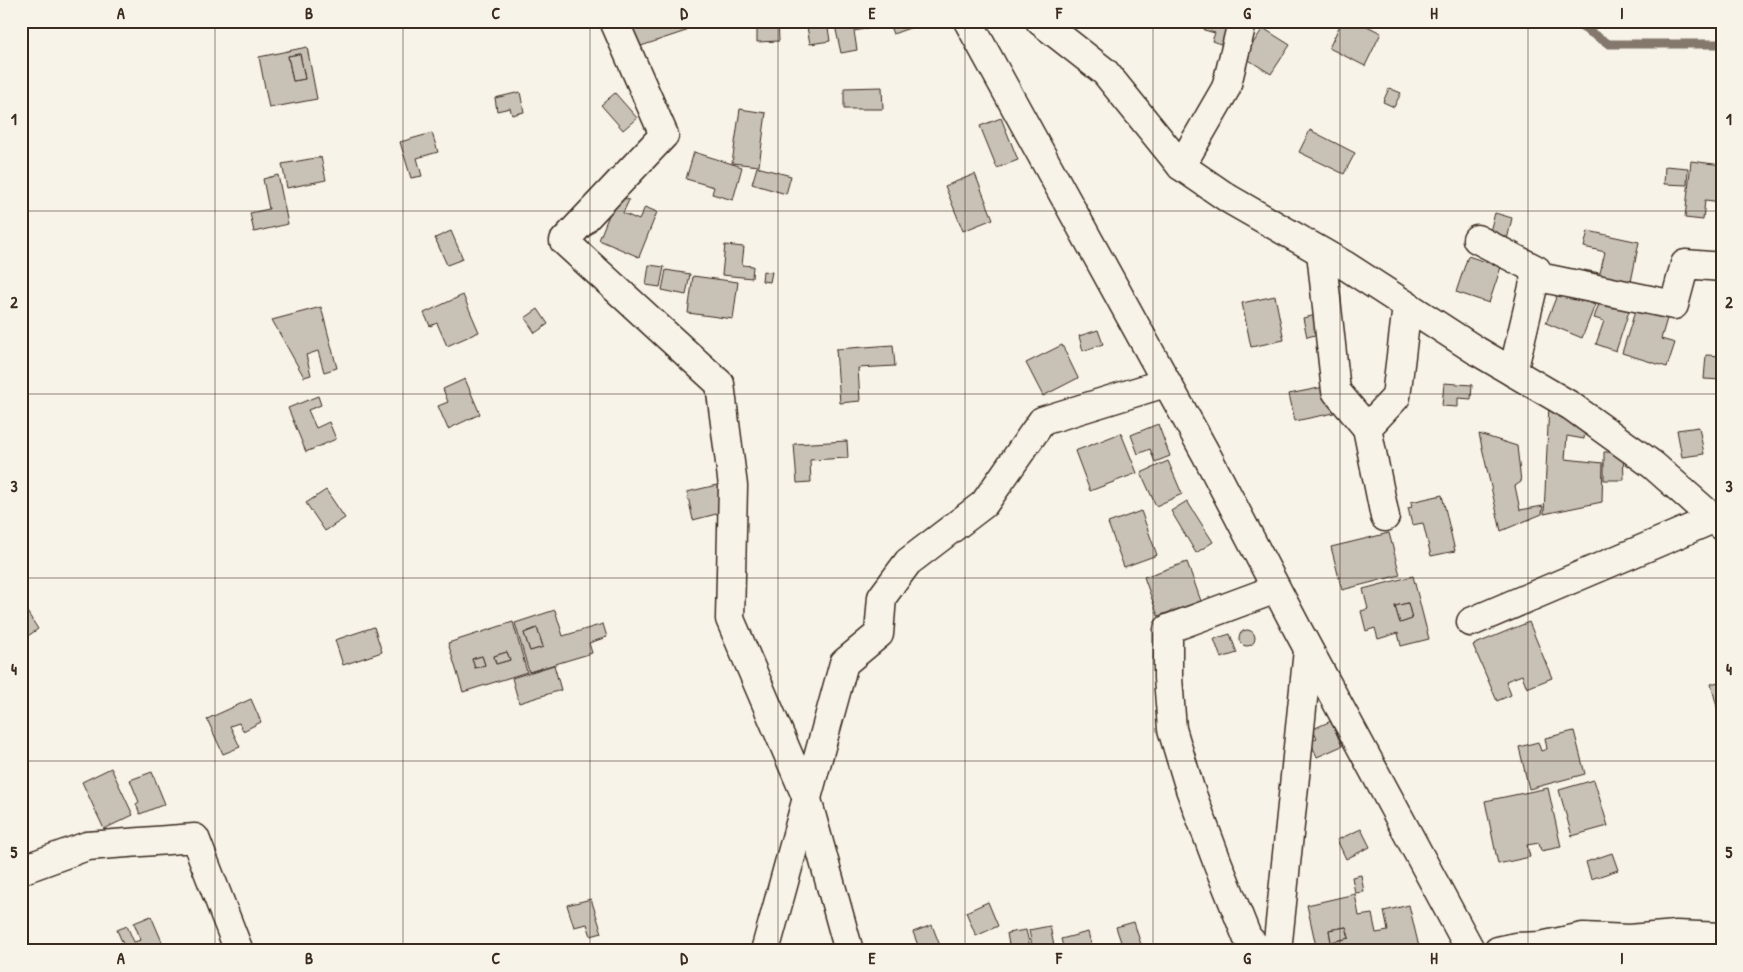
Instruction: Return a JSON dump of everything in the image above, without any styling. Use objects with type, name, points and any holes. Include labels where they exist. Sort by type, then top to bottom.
[{"type":"street","points":[[614,21],[664,135],[564,241],[720,384],[733,486],[730,619],[806,796],[849,951]]},
{"type":"street","points":[[968,21],[1165,383],[1206,454],[1308,650],[1471,951]]},
{"type":"street","points":[[1040,21],[1105,72],[1181,166],[1228,199],[1321,252],[1571,406],[1646,460],[1718,522],[1471,622]]},
{"type":"street","points":[[1181,166],[1226,88],[1241,27]]},
{"type":"street","points":[[1478,240],[1537,270],[1534,276],[1513,372]]},
{"type":"street","points":[[1321,252],[1336,391],[1367,428],[1385,517]]},
{"type":"street","points":[[1534,276],[1674,305],[1685,264],[1722,267]]},
{"type":"street","points":[[1367,428],[1396,396],[1408,306]]},
{"type":"street","points":[[765,951],[844,663],[879,634],[882,597],[908,562],[984,504],[1042,421],[1165,383]]},
{"type":"street","points":[[1260,951],[1247,937],[1218,864],[1190,789],[1172,729],[1168,678],[1168,629],[1276,589]]},
{"type":"street","points":[[1276,951],[1308,650]]},
{"type":"street","points":[[21,870],[87,846],[195,838],[239,951]]},
{"type":"street","points":[[1498,951],[1516,947],[1541,946],[1583,937],[1629,938],[1676,935],[1722,937]]},
{"type":"building","points":[[625,21],[685,21],[686,31],[641,46]]},
{"type":"building","points":[[757,21],[778,21],[779,41],[757,42]]},
{"type":"building","points":[[806,21],[827,21],[830,41],[810,44]]},
{"type":"building","points":[[834,21],[869,21],[871,28],[854,31],[857,50],[841,53]]},
{"type":"building","points":[[888,21],[929,21],[893,34]]},
{"type":"building","points":[[1207,21],[1234,21],[1229,47],[1212,41],[1215,33],[1204,30]]},
{"type":"building","points":[[1342,21],[1357,21],[1381,33],[1365,66],[1329,48]]},
{"type":"building","points":[[1263,28],[1290,45],[1271,74],[1244,57]]},
{"type":"building","points":[[307,47],[317,99],[269,108],[259,57]],"holes":[[[300,54],[305,79],[293,81],[288,56]]]},
{"type":"building","points":[[300,54],[305,79],[293,81],[288,56]]},
{"type":"building","points":[[882,87],[883,109],[844,109],[844,88]]},
{"type":"building","points":[[1389,88],[1401,93],[1394,107],[1383,102]]},
{"type":"building","points":[[520,92],[524,112],[512,115],[510,108],[497,111],[495,98]]},
{"type":"building","points":[[615,93],[637,118],[623,130],[601,105]]},
{"type":"building","points":[[740,109],[766,113],[759,166],[732,163]]},
{"type":"building","points":[[1001,118],[1018,160],[997,168],[980,126]]},
{"type":"building","points":[[1310,130],[1355,153],[1344,174],[1299,152]]},
{"type":"building","points":[[432,133],[438,152],[417,158],[422,176],[411,178],[400,142]]},
{"type":"building","points":[[694,152],[742,167],[733,200],[712,194],[714,187],[686,179]]},
{"type":"building","points":[[321,157],[326,180],[287,188],[282,164]]},
{"type":"building","points":[[1691,161],[1722,165],[1722,202],[1705,200],[1703,220],[1685,218]]},
{"type":"building","points":[[1665,166],[1688,168],[1687,185],[1664,184]]},
{"type":"building","points":[[757,167],[791,176],[786,194],[752,184]]},
{"type":"building","points":[[975,174],[993,219],[963,231],[945,186]]},
{"type":"building","points":[[278,175],[288,224],[254,232],[250,213],[269,209],[263,179]]},
{"type":"building","points":[[617,195],[629,200],[623,213],[639,220],[645,207],[657,212],[639,257],[599,240]]},
{"type":"building","points":[[1495,213],[1512,218],[1507,240],[1489,235]]},
{"type":"building","points":[[451,231],[463,259],[447,265],[435,238]]},
{"type":"building","points":[[1588,231],[1639,242],[1629,292],[1582,282],[1584,270],[1600,273],[1605,252],[1584,247]]},
{"type":"building","points":[[725,245],[744,247],[742,265],[753,266],[752,278],[722,275]]},
{"type":"building","points":[[1468,256],[1501,267],[1489,303],[1456,292]]},
{"type":"building","points":[[649,265],[664,267],[660,287],[646,285]]},
{"type":"building","points":[[666,270],[690,274],[686,295],[662,290]]},
{"type":"building","points":[[763,271],[772,272],[770,282],[762,281]]},
{"type":"building","points":[[693,276],[738,282],[733,319],[688,313]]},
{"type":"building","points":[[1559,290],[1595,305],[1582,338],[1546,323]]},
{"type":"building","points":[[463,295],[479,332],[447,346],[437,323],[430,326],[424,313]]},
{"type":"building","points":[[1602,295],[1631,305],[1616,351],[1596,344],[1604,321],[1594,318]]},
{"type":"building","points":[[1275,296],[1284,340],[1251,347],[1242,303]]},
{"type":"building","points":[[1637,305],[1668,315],[1661,339],[1675,343],[1667,367],[1622,353]]},
{"type":"building","points":[[321,307],[337,368],[324,372],[318,351],[306,355],[311,375],[304,377],[272,320]]},
{"type":"building","points":[[538,309],[548,324],[535,333],[525,318]]},
{"type":"building","points":[[1325,313],[1328,332],[1307,337],[1303,318]]},
{"type":"building","points":[[1098,330],[1103,344],[1083,351],[1079,336]]},
{"type":"building","points":[[893,345],[895,366],[858,368],[860,401],[840,403],[836,349]]},
{"type":"building","points":[[1062,345],[1078,378],[1043,396],[1026,363]]},
{"type":"building","points":[[1706,355],[1722,356],[1722,380],[1704,379]]},
{"type":"building","points":[[465,379],[480,414],[448,429],[438,406],[448,402],[443,389]]},
{"type":"building","points":[[1444,383],[1472,385],[1471,399],[1458,398],[1458,407],[1442,406]]},
{"type":"building","points":[[1329,386],[1334,413],[1295,421],[1289,394]]},
{"type":"building","points":[[318,396],[321,405],[308,410],[316,428],[329,422],[336,439],[306,452],[288,408]]},
{"type":"building","points":[[1549,404],[1586,420],[1584,439],[1567,436],[1565,459],[1603,463],[1602,502],[1544,514]]},
{"type":"building","points":[[1158,424],[1170,456],[1155,462],[1150,449],[1138,454],[1131,435]]},
{"type":"building","points":[[1699,427],[1704,454],[1682,457],[1677,430]]},
{"type":"building","points":[[1121,433],[1137,473],[1090,491],[1075,451]]},
{"type":"building","points":[[1479,434],[1517,446],[1521,482],[1515,486],[1520,510],[1543,506],[1542,514],[1501,531]]},
{"type":"building","points":[[847,441],[848,458],[810,460],[811,482],[797,483],[794,444]]},
{"type":"building","points":[[1604,452],[1623,452],[1624,480],[1604,480]]},
{"type":"building","points":[[1168,461],[1182,494],[1156,506],[1141,473]]},
{"type":"building","points":[[721,484],[728,511],[693,520],[687,492]]},
{"type":"building","points":[[326,490],[345,518],[325,531],[306,503]]},
{"type":"building","points":[[1442,495],[1455,551],[1431,556],[1423,523],[1412,525],[1408,508],[1412,507],[1411,502]]},
{"type":"building","points":[[1187,501],[1213,542],[1196,553],[1171,511]]},
{"type":"building","points":[[1141,511],[1157,555],[1124,567],[1108,523]]},
{"type":"building","points":[[1389,533],[1400,575],[1342,590],[1331,547]]},
{"type":"building","points":[[1187,562],[1201,601],[1158,616],[1144,577]]},
{"type":"building","points":[[1413,576],[1429,639],[1401,646],[1398,633],[1378,639],[1375,628],[1366,631],[1361,611],[1368,609],[1363,589]],"holes":[[[1408,603],[1412,619],[1400,623],[1395,606]]]},
{"type":"building","points":[[1408,603],[1412,619],[1400,623],[1395,606]]},
{"type":"building","points":[[24,607],[38,629],[25,638],[21,632],[21,608]]},
{"type":"building","points":[[555,610],[563,636],[603,624],[607,637],[589,643],[592,653],[529,672],[515,623]],"holes":[[[537,628],[543,647],[530,651],[524,633]]]},
{"type":"building","points":[[513,622],[527,672],[463,692],[448,643]],"holes":[[[507,652],[510,660],[496,664],[494,656]],[[482,656],[485,665],[475,668],[472,659]]]},
{"type":"building","points":[[1529,622],[1552,678],[1527,688],[1522,675],[1506,681],[1511,695],[1497,701],[1473,645]]},
{"type":"building","points":[[374,627],[382,652],[343,665],[335,640]]},
{"type":"building","points":[[537,628],[543,647],[530,651],[524,633]]},
{"type":"building","points":[[1247,630],[1255,638],[1247,646],[1239,638]]},
{"type":"building","points":[[1230,634],[1237,653],[1221,658],[1214,639]]},
{"type":"building","points":[[507,652],[510,660],[496,664],[494,656]]},
{"type":"building","points":[[482,656],[485,665],[475,668],[472,659]]},
{"type":"building","points":[[554,665],[561,690],[519,703],[512,678]]},
{"type":"building","points":[[1722,681],[1722,721],[1721,722],[1711,684]]},
{"type":"building","points":[[251,699],[261,722],[243,731],[239,723],[230,726],[240,747],[223,754],[207,719]]},
{"type":"building","points":[[1331,721],[1342,746],[1317,757],[1310,741],[1317,738],[1313,729]]},
{"type":"building","points":[[1574,731],[1585,774],[1529,789],[1519,747],[1538,742],[1541,751],[1547,749],[1545,738]]},
{"type":"building","points":[[111,768],[133,815],[104,829],[82,782]]},
{"type":"building","points":[[152,772],[165,804],[140,814],[136,804],[139,802],[130,780]]},
{"type":"building","points":[[1594,780],[1608,826],[1572,836],[1559,790]]},
{"type":"building","points":[[1548,788],[1561,847],[1541,851],[1539,843],[1527,845],[1530,857],[1498,864],[1485,801]]},
{"type":"building","points":[[1361,829],[1370,847],[1346,859],[1337,840]]},
{"type":"building","points":[[1612,853],[1618,870],[1591,879],[1586,862]]},
{"type":"building","points":[[1361,875],[1364,892],[1355,893],[1352,877]]},
{"type":"building","points":[[1355,894],[1359,916],[1372,914],[1376,933],[1388,931],[1384,911],[1409,905],[1419,947],[1403,951],[1317,951],[1307,905]],"holes":[[[1346,927],[1349,938],[1331,942],[1329,930]]]},
{"type":"building","points":[[591,899],[602,933],[591,936],[587,924],[574,927],[567,905]]},
{"type":"building","points":[[988,902],[998,926],[976,936],[966,912]]},
{"type":"building","points":[[151,916],[166,951],[126,951],[117,930],[127,926],[134,942],[141,940],[134,923]]},
{"type":"building","points":[[1134,922],[1143,951],[1124,951],[1116,927]]},
{"type":"building","points":[[932,925],[942,951],[920,951],[913,932]]},
{"type":"building","points":[[1050,926],[1055,951],[1033,951],[1029,930]]},
{"type":"building","points":[[1346,927],[1349,938],[1331,942],[1329,930]]},
{"type":"building","points":[[1026,930],[1031,951],[1010,951],[1007,933]]},
{"type":"building","points":[[1088,932],[1093,951],[1064,951],[1061,939]]},
{"type":"waterway","points":[[1572,21],[1609,44],[1722,44]]}]
